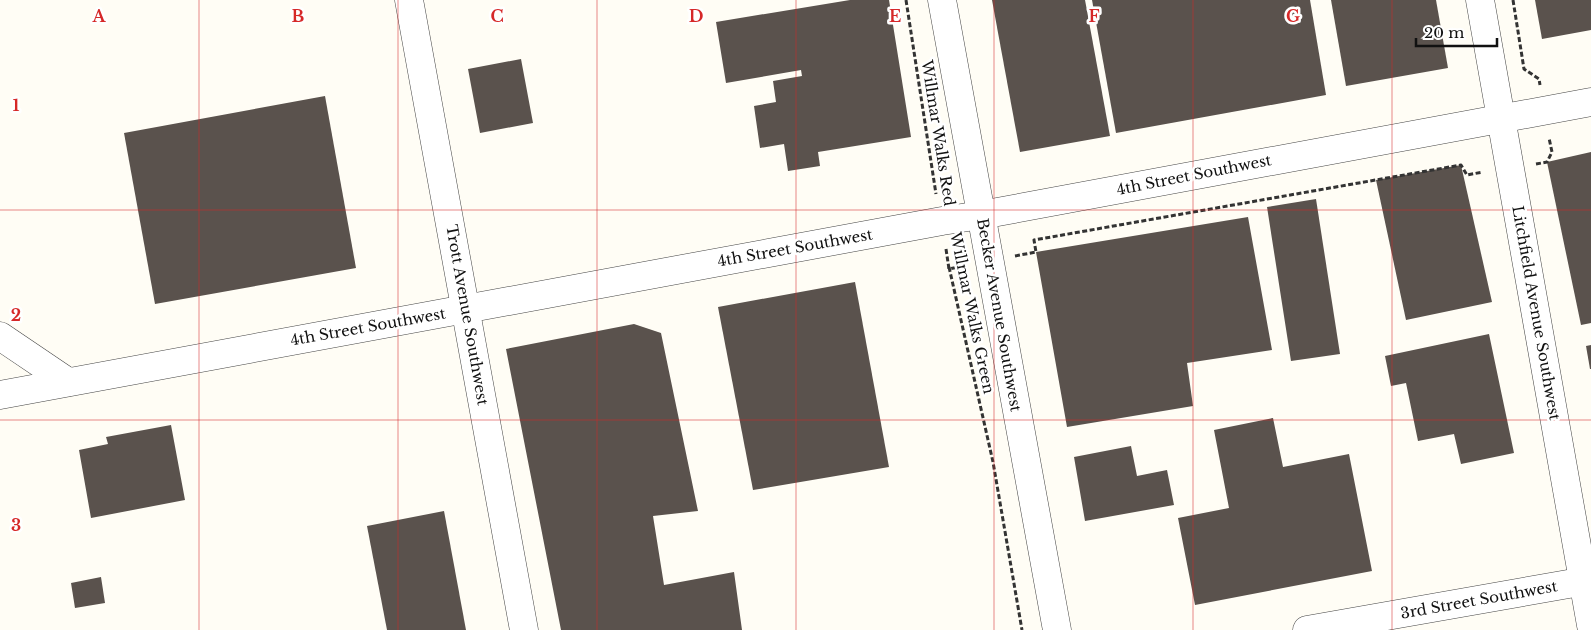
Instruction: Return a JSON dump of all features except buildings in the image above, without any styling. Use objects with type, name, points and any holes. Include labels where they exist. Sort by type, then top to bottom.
[{"type":"street","name":"Trott Avenue Southwest","points":[[408,0],[524,630]]},
{"type":"street","name":"Becker Avenue Southwest","points":[[942,0],[1057,630]]},
{"type":"street","name":"Litchfield Avenue Southwest","points":[[1480,0],[1587,580],[1591,625]]},
{"type":"street","name":"4th Street Southwest","points":[[0,395],[942,221],[981,216],[1502,117],[1591,102]]},
{"type":"street","points":[[0,336],[68,382]]},
{"type":"street","name":"3rd Street Southwest","points":[[1313,630],[1587,580]]},
{"type":"path","points":[[906,0],[938,202]]},
{"type":"path","name":"Willmar Walks Green","points":[[945,240],[949,268],[993,462],[1022,630]]}]
